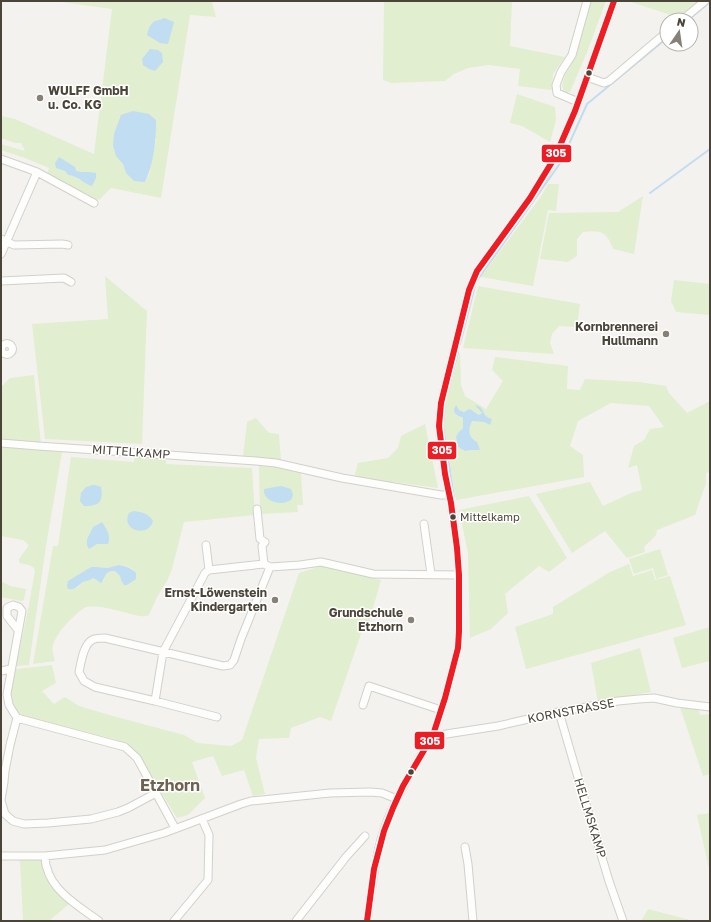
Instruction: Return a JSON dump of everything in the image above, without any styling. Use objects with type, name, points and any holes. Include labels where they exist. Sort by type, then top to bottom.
[{"type":"street","points":[[578,102],[557,93],[556,85],[561,72],[572,55],[587,1]]},
{"type":"street","points":[[367,921],[377,856],[388,819],[397,799],[433,735],[458,648],[459,575],[457,548],[439,426],[441,403],[469,290],[477,271],[525,205],[547,171],[565,135],[614,1]]},
{"type":"street","points":[[692,12],[705,1]]},
{"type":"street","points":[[587,77],[604,83],[609,81],[659,39]]},
{"type":"street","points":[[1,159],[37,172],[94,203]]},
{"type":"street","points":[[1,254],[4,240],[37,172]]},
{"type":"street","points":[[4,240],[14,245],[68,245]]},
{"type":"street","points":[[1,281],[64,278],[71,282]]},
{"type":"street","name":"MITTELKAMP","points":[[1,443],[276,463],[342,478],[440,495],[449,495]]},
{"type":"street","points":[[218,717],[95,687],[84,680],[79,672],[86,646],[92,639],[105,638],[223,666],[230,665],[234,660],[267,566],[262,546],[265,542],[260,540],[257,509]]},
{"type":"street","points":[[424,524],[430,574]]},
{"type":"street","points":[[206,545],[209,570]]},
{"type":"street","points":[[155,701],[163,652],[205,573],[209,570],[300,565],[322,562],[373,574],[459,575]]},
{"type":"street","points":[[18,630],[7,694],[7,699],[17,718],[125,747],[137,758],[175,828]]},
{"type":"street","points":[[1,671],[11,669]]},
{"type":"street","points":[[363,705],[368,686],[441,710]]},
{"type":"street","name":"KORNSTRASSE","points":[[433,735],[492,727],[618,701],[654,698],[677,703],[710,707]]},
{"type":"street","name":"HELLMSKAMP","points":[[559,712],[609,881],[623,921]]},
{"type":"street","points":[[17,718],[5,771],[2,800],[5,814],[13,821],[24,824],[84,820],[128,808],[156,793]]},
{"type":"street","points":[[1,856],[45,856],[104,850],[164,833],[241,804],[262,800],[330,793],[370,792],[382,793],[397,799]]},
{"type":"street","points":[[174,921],[208,880],[209,835],[202,819]]},
{"type":"street","points":[[296,921],[342,862],[365,836]]},
{"type":"street","points":[[465,847],[473,921]]},
{"type":"street","points":[[45,856],[46,869],[53,882],[68,898],[99,921]]},
{"type":"green space","points":[[55,1],[207,1],[212,2],[216,17],[190,15],[161,198],[111,188],[99,200],[47,174],[49,168],[1,150],[1,144],[25,151],[21,143],[15,143],[1,138],[1,116],[15,119],[94,154],[112,9]],"holes":[[[156,139],[149,174],[145,182],[126,173],[123,164]],[[56,168],[80,173],[91,172],[95,173],[96,178],[87,184],[72,175],[68,175],[65,171]]]},
{"type":"green space","points":[[384,1],[512,1],[510,46],[565,57],[553,74],[552,90],[518,86],[520,69],[489,65],[468,68],[454,74],[445,81],[391,83],[383,80]]},
{"type":"green space","points":[[591,1],[606,1],[570,92],[564,93],[562,85],[577,50]]},
{"type":"green space","points":[[628,1],[701,1],[687,12],[662,12]]},
{"type":"green space","points":[[517,94],[555,107],[556,120],[550,142],[522,126],[510,123]]},
{"type":"green space","points":[[548,184],[559,184],[556,211],[548,210],[533,286],[481,277],[542,195]]},
{"type":"green space","points":[[643,196],[634,254],[613,249],[611,243],[605,235],[594,231],[589,231],[583,232],[577,239],[577,256],[568,262],[540,259],[549,213],[618,212]]},
{"type":"green space","points":[[105,276],[147,311],[142,444],[45,439],[32,324],[108,319]]},
{"type":"green space","points":[[674,280],[710,284],[710,315],[676,312],[671,301]]},
{"type":"green space","points":[[478,286],[580,304],[577,327],[559,326],[552,334],[550,343],[554,354],[463,348]]},
{"type":"green space","points":[[460,352],[461,385],[465,396],[486,409],[503,381],[492,370],[495,357],[568,366],[567,389],[580,390],[585,379],[639,382],[666,386],[669,393],[687,413],[710,401],[710,472],[706,473],[706,483],[695,515],[657,530],[656,535],[644,547],[645,552],[627,558],[605,531],[572,553],[536,494],[590,482],[603,506],[631,493],[642,490],[637,465],[628,468],[634,446],[644,440],[650,429],[664,427],[649,406],[611,403],[578,421],[570,446],[583,455],[584,477],[456,500],[444,426],[446,402]],"holes":[[[476,405],[481,409],[490,425],[484,422],[471,421],[469,429],[470,433],[480,450],[465,451],[458,447],[457,437],[463,428],[463,418],[456,415],[455,406],[464,412],[469,409],[479,415],[482,413]]]},
{"type":"green space","points":[[34,375],[41,444],[1,441],[1,385],[3,385],[10,378]]},
{"type":"green space","points":[[256,418],[269,433],[279,434],[281,461],[243,457],[247,422]]},
{"type":"green space","points":[[425,424],[438,488],[394,482],[394,485],[354,478],[358,463],[388,458],[398,448],[401,436]]},
{"type":"green space","points":[[1,447],[62,452],[46,546],[29,665],[16,666],[35,570],[31,566],[20,563],[19,561],[29,545],[23,540],[1,536]]},
{"type":"green space","points":[[135,456],[166,458],[166,464],[252,468],[255,515],[184,522],[172,569],[149,615],[140,616],[97,607],[84,608],[62,629],[56,637],[53,644],[55,661],[33,664],[53,546],[58,546],[71,457],[134,462]],"holes":[[[102,522],[108,544],[97,544],[87,539],[93,527]],[[119,565],[133,569],[121,580],[120,576],[115,571],[112,571],[108,572],[103,581],[97,581],[93,578],[83,582],[77,588],[69,581],[91,567],[107,568]]]},
{"type":"green space","points":[[259,466],[280,467],[301,472],[303,505],[297,505],[298,512],[260,514]]},
{"type":"green space","points":[[529,496],[567,558],[549,572],[539,566],[505,594],[508,613],[491,629],[470,638],[468,553],[459,510]]},
{"type":"green space","points":[[660,549],[668,575],[656,579],[653,568],[634,574],[629,559]]},
{"type":"green space","points":[[629,564],[633,576],[652,570],[655,580],[670,576],[686,625],[526,669],[515,627],[553,614],[553,607],[610,572]]},
{"type":"green space","points":[[321,566],[381,580],[367,629],[363,628],[331,721],[320,717],[291,728],[289,738],[259,739],[256,758],[265,794],[253,796],[244,770],[222,776],[213,756],[192,762],[205,798],[188,815],[177,818],[140,756],[128,745],[114,739],[17,714],[11,693],[16,669],[52,665],[56,683],[42,691],[54,704],[65,697],[79,706],[184,735],[198,743],[231,746],[242,740],[299,573]]},
{"type":"green space","points":[[1,581],[10,586],[26,589],[24,600],[21,601],[1,597]]},
{"type":"green space","points":[[710,627],[710,661],[682,668],[673,638]]},
{"type":"green space","points":[[640,648],[651,692],[598,702],[591,663]]},
{"type":"green space","points":[[680,707],[698,708],[700,715],[710,714],[710,774],[703,776]]},
{"type":"green space","points":[[710,813],[710,873],[697,815]]},
{"type":"green space","points":[[43,859],[43,869],[49,882],[69,904],[49,921],[23,921],[20,860]]},
{"type":"green space","points":[[648,909],[690,920],[690,921],[641,921]]},
{"type":"water","points":[[164,18],[174,22],[168,44],[160,43],[147,35],[153,22]]},
{"type":"water","points":[[150,49],[158,50],[162,53],[163,62],[155,71],[143,65],[142,59]]},
{"type":"water","points":[[133,111],[149,114],[156,120],[154,152],[151,167],[145,182],[134,181],[126,173],[123,164],[116,156],[113,145],[114,134],[121,115]]},
{"type":"water","points":[[59,157],[75,167],[76,171],[96,173],[96,178],[92,186],[74,176],[68,175],[65,171],[56,168],[55,163]]},
{"type":"water","points":[[456,405],[459,410],[464,412],[469,409],[479,415],[482,413],[475,405],[478,406],[488,418],[492,419],[490,425],[484,422],[472,421],[469,430],[470,435],[477,442],[480,450],[465,451],[458,447],[456,437],[463,428],[463,418],[454,412]]},
{"type":"water","points":[[93,485],[101,487],[101,500],[96,504],[84,506],[80,501],[81,493],[86,487]]},
{"type":"water","points":[[281,486],[291,489],[293,495],[291,500],[278,503],[271,501],[265,495],[264,489]]},
{"type":"water","points":[[134,511],[147,515],[153,521],[150,526],[141,531],[132,528],[128,524],[127,519],[129,513]]},
{"type":"water","points":[[102,522],[109,535],[108,544],[97,544],[89,549],[87,539],[93,527]]},
{"type":"water","points":[[119,565],[134,571],[136,573],[136,579],[127,585],[124,585],[120,576],[115,571],[111,571],[107,573],[101,583],[93,578],[83,582],[75,588],[68,589],[68,581],[91,567],[107,568]]},
{"type":"waterway","points":[[698,12],[710,2]]},
{"type":"waterway","points":[[476,282],[561,162],[587,104],[659,45]]},
{"type":"waterway","points":[[650,193],[710,149]]},
{"type":"waterway","points":[[460,344],[475,286]]},
{"type":"waterway","points":[[446,398],[458,353]]},
{"type":"waterway","points":[[445,403],[443,426],[454,497]]},
{"type":"transit line","name":"305","points":[[367,921],[374,869],[384,831],[403,786],[433,735],[445,698],[458,648],[459,575],[457,548],[439,426],[441,403],[469,290],[477,271],[530,198],[555,157],[575,111],[614,1]]},
{"type":"place","name":"WULFF GmbH u. Co. KG","points":[[40,98]]},
{"type":"place","name":"Kornbrennerei Hullmann","points":[[666,334]]},
{"type":"place","name":"Mittelkamp","points":[[453,517]]},
{"type":"place","name":"Ernst-Löwenstein Kindergarten","points":[[275,600]]},
{"type":"place","name":"Grundschule Etzhorn","points":[[411,620]]},
{"type":"district","name":"Etzhorn","points":[[170,785]]}]
